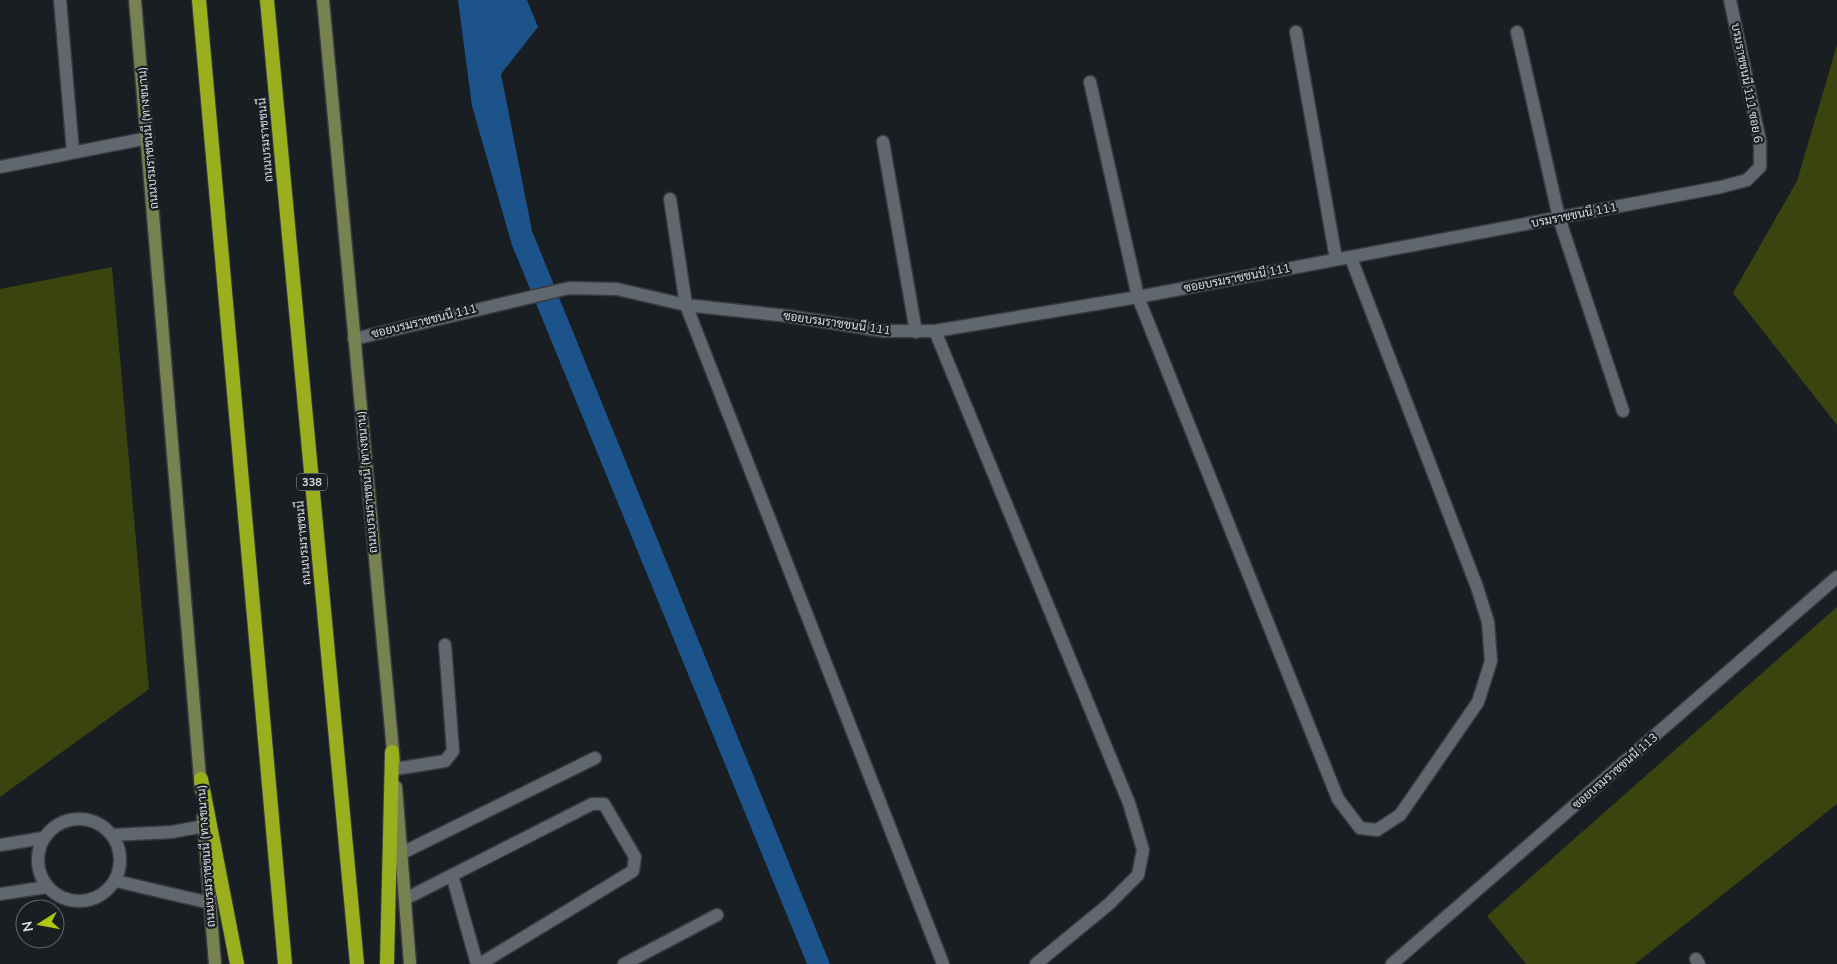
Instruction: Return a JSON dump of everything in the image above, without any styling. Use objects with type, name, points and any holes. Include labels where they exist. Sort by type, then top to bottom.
[{"type":"highway","points":[[199,0],[285,964]]},
{"type":"highway","name":"ถนนบรมราชชนนี","points":[[267,0],[357,964]]},
{"type":"highway","points":[[387,964],[392,752]]},
{"type":"highway","points":[[201,779],[238,964]]},
{"type":"main road","name":"ถนนบรมราชชนนี (ทางขนาน)","points":[[135,0],[148,138],[215,964]]},
{"type":"main road","name":"ถนนบรมราชชนนี (ทางขนาน)","points":[[323,0],[395,769],[410,964]]},
{"type":"street","points":[[60,0],[73,152]]},
{"type":"street","name":"บรมราชชนนี 111 ซอย 6","points":[[1730,0],[1760,142],[1760,167]]},
{"type":"street","points":[[1296,32],[1336,259]]},
{"type":"street","points":[[1517,32],[1559,218],[1623,411]]},
{"type":"street","points":[[1090,82],[1138,297],[1338,799],[1360,828],[1377,830],[1400,815],[1458,733],[1478,702],[1491,661],[1488,622],[1476,587],[1351,258]]},
{"type":"street","points":[[0,167],[148,138]]},
{"type":"street","points":[[883,142],[916,332]]},
{"type":"street","name":"บรมราชชนนี 111","points":[[1381,253],[1721,188],[1747,180],[1760,167]]},
{"type":"street","points":[[670,199],[686,304],[943,964]]},
{"type":"street","name":"ซอยบรมราชชนนี 111","points":[[354,339],[516,299],[569,288],[617,289],[686,304],[788,316],[884,331],[935,331],[1138,297],[1336,259],[1381,253]]},
{"type":"street","points":[[935,331],[1129,803],[1143,850],[1138,876],[1109,904],[1036,964]]},
{"type":"street","name":"ซอยบรมราชชนนี 113","points":[[1392,964],[1837,577]]},
{"type":"street","points":[[395,769],[445,761],[453,751],[445,644]]},
{"type":"street","points":[[402,853],[595,758]]},
{"type":"street","points":[[405,899],[452,875],[596,804],[607,807],[635,857],[634,867],[630,874],[479,964],[452,875]]},
{"type":"street","points":[[69,819],[85,819],[100,824],[112,835],[120,849],[121,866],[116,881],[106,893],[91,901],[76,902],[60,898],[47,888],[39,872],[38,855],[44,838],[55,826],[69,819]]},
{"type":"street","points":[[112,835],[172,832],[204,826]]},
{"type":"street","points":[[0,845],[44,838]]},
{"type":"street","points":[[116,881],[210,903]]},
{"type":"street","points":[[0,894],[47,888]]},
{"type":"street","points":[[624,964],[638,960],[717,914]]},
{"type":"green space","points":[[1837,45],[1837,425],[1733,293],[1797,181]]},
{"type":"green space","points":[[112,267],[149,689],[0,797],[0,289]]},
{"type":"green space","points":[[1837,607],[1837,804],[1635,964],[1526,964],[1487,916]]},
{"type":"water","points":[[458,0],[527,0],[538,27],[501,74],[532,231],[830,964],[807,964],[512,245],[472,106]]}]
